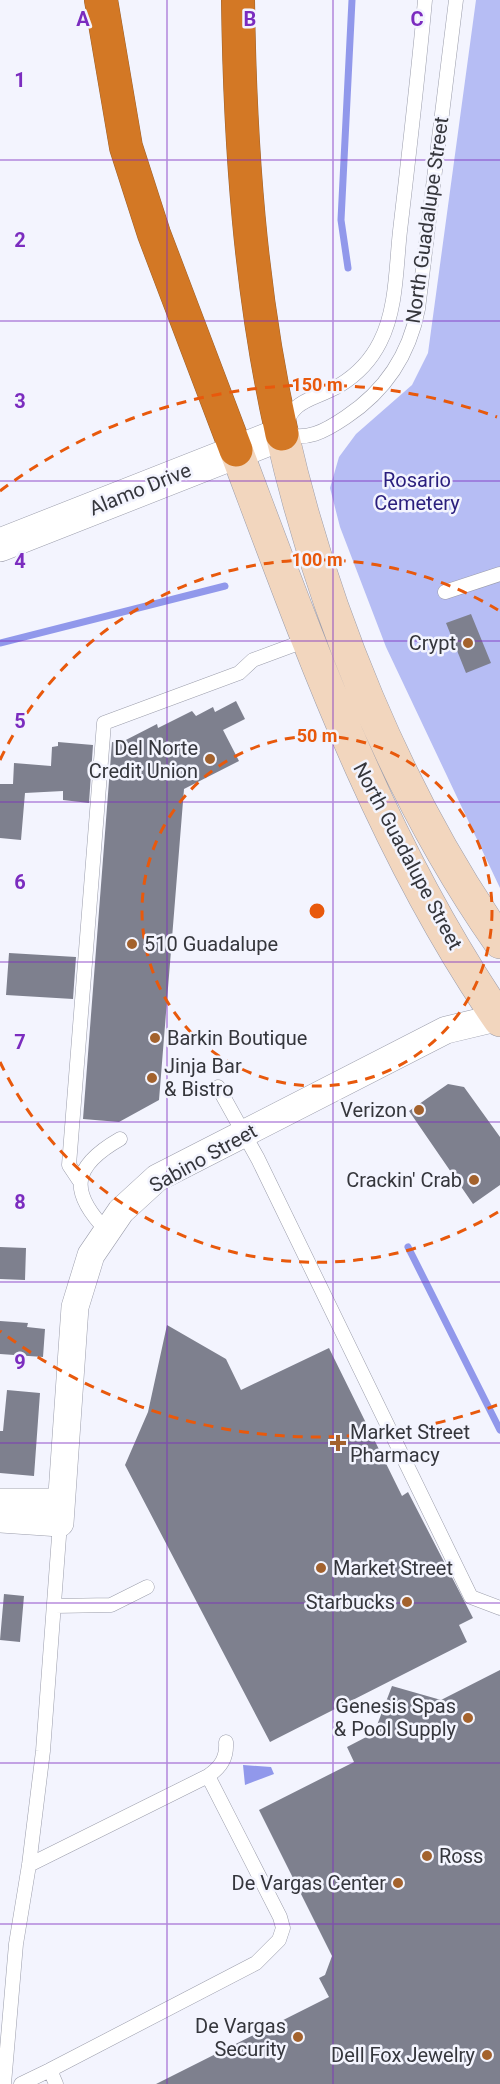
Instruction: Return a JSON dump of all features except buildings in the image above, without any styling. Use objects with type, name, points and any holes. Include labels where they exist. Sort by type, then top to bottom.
[{"type":"highway","points":[[101,0],[126,147],[154,234],[236,450]]},
{"type":"highway","points":[[238,0],[245,172],[254,276],[265,351],[282,434]]},
{"type":"main road","name":"North Guadalupe Street","points":[[282,434],[306,530],[362,684],[426,822],[500,942]]},
{"type":"main road","name":"North Guadalupe Street","points":[[236,450],[307,640],[371,794],[446,934],[499,1018]]},
{"type":"street","name":"Alamo Drive","points":[[0,545],[236,450],[282,434]]},
{"type":"street","name":"Sabino Street","points":[[61,1513],[75,1307],[91,1256],[121,1211],[158,1178],[446,1030],[499,1018]]},
{"type":"street","points":[[0,1502],[61,1513]]},
{"type":"street","points":[[0,1519],[61,1513]]},
{"type":"lane","name":"North Guadalupe Street","points":[[425,0],[412,131],[387,325],[377,347],[363,367],[339,386],[297,405],[290,414],[282,434],[293,437],[315,435],[358,409],[389,378],[410,341],[418,309],[456,0]]},
{"type":"lane","points":[[445,592],[500,574]]},
{"type":"lane","points":[[107,1231],[81,1199],[79,1180],[69,1165],[104,723],[239,673],[253,660],[307,640]]},
{"type":"lane","points":[[218,1087],[245,1133],[471,1597],[500,1608]]},
{"type":"lane","points":[[79,1180],[92,1159],[120,1139]]},
{"type":"lane","points":[[4,2084],[16,1944],[29,1864],[55,1606],[61,1513]]},
{"type":"lane","points":[[55,1606],[111,1605],[147,1587]]},
{"type":"lane","points":[[29,1864],[208,1776],[220,1768],[227,1752],[226,1742]]},
{"type":"lane","points":[[21,2084],[241,1973],[271,1951],[279,1940],[283,1928],[280,1917],[208,1776]]},
{"type":"lane","points":[[50,2070],[56,2084]]},
{"type":"green space","name":"Rosario Cemetery","points":[[476,0],[500,0],[500,888],[386,647],[340,527],[330,488],[339,457],[356,434],[412,385],[428,353]]},
{"type":"shaded area","points":[[243,1765],[271,1767],[274,1774],[245,1785]]},
{"type":"waterway","points":[[348,268],[341,220],[352,0]]},
{"type":"waterway","points":[[0,643],[225,586]]},
{"type":"waterway","points":[[408,1247],[500,1430]]},
{"type":"place","name":"Crypt","points":[[468,643]]},
{"type":"place","name":"Del Norte Credit Union","points":[[210,759]]},
{"type":"place","name":"510 Guadalupe","points":[[132,944]]},
{"type":"place","name":"Barkin Boutique","points":[[155,1038]]},
{"type":"place","name":"Jinja Bar & Bistro","points":[[152,1078]]},
{"type":"place","name":"Verizon","points":[[419,1110]]},
{"type":"place","name":"Crackin' Crab","points":[[474,1180]]},
{"type":"place","name":"Market Street Pharmacy","points":[[338,1443]]},
{"type":"place","name":"Market Street","points":[[321,1568]]},
{"type":"place","name":"Starbucks","points":[[407,1602]]},
{"type":"place","name":"Genesis Spas & Pool Supply","points":[[468,1718]]},
{"type":"place","name":"Ross","points":[[427,1856]]},
{"type":"place","name":"De Vargas Center","points":[[398,1883]]},
{"type":"place","name":"De Vargas Security","points":[[298,2037]]},
{"type":"place","name":"Dell Fox Jewelry","points":[[487,2055]]}]
